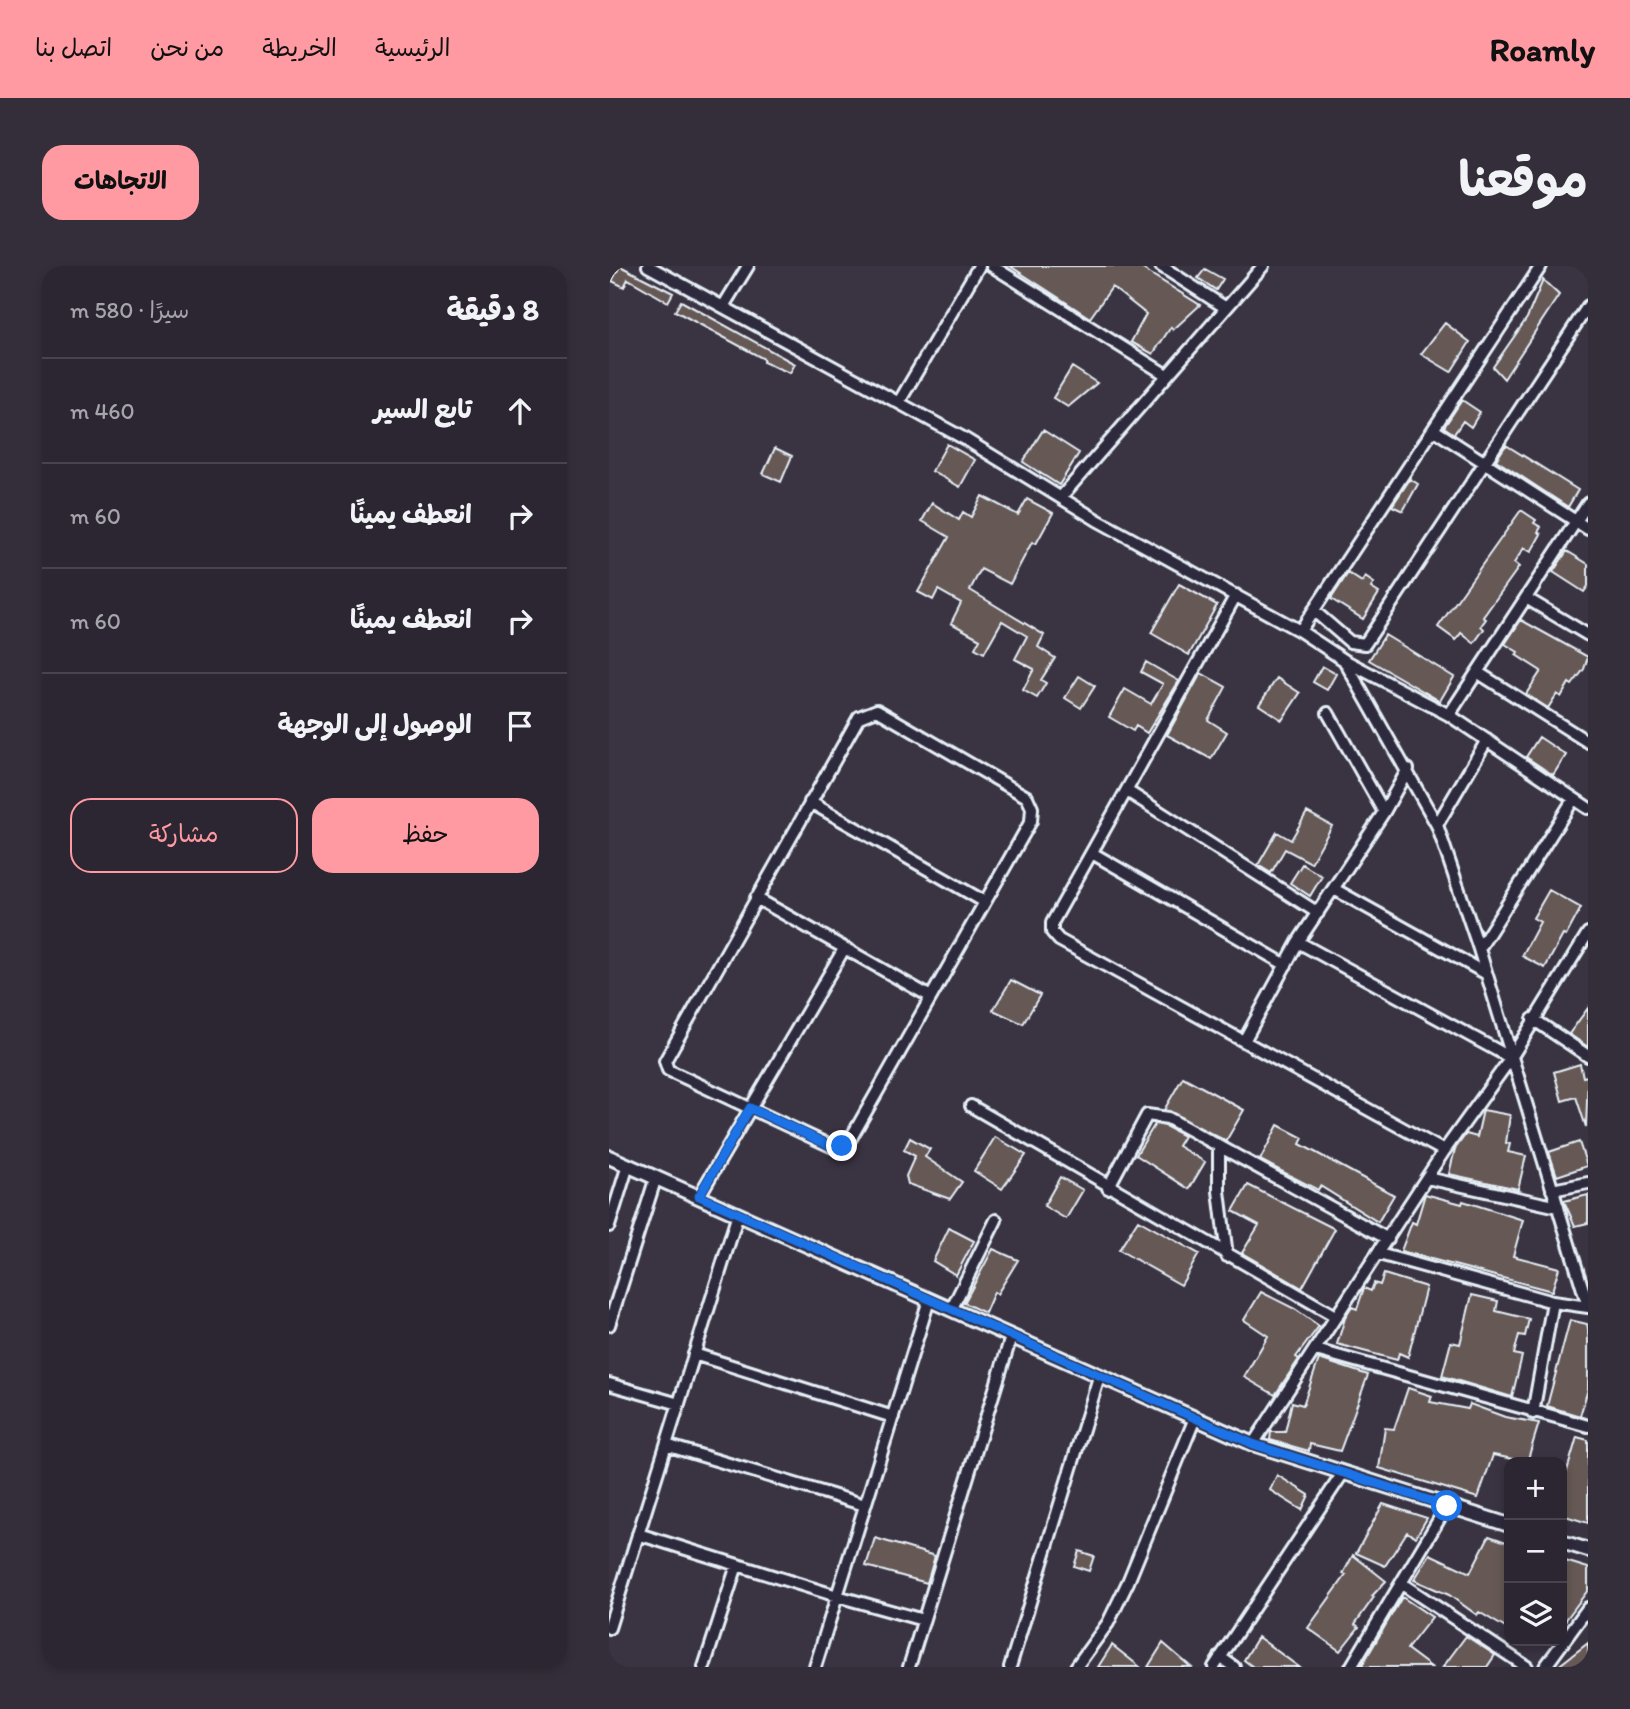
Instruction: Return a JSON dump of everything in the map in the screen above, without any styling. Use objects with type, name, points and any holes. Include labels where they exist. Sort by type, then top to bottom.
[{"type":"street","points":[[648,266],[725,305],[899,402],[1097,520],[1300,631],[1344,660],[1449,715],[1588,808]]},
{"type":"street","points":[[725,305],[748,266]]},
{"type":"street","points":[[899,402],[979,266]]},
{"type":"street","points":[[992,266],[1165,374]]},
{"type":"street","points":[[1161,266],[1226,308]]},
{"type":"street","points":[[1061,497],[1165,374],[1263,266]]},
{"type":"street","points":[[1300,631],[1541,266]]},
{"type":"street","points":[[1314,611],[1350,642],[1365,644],[1588,306]]},
{"type":"street","points":[[1434,430],[1588,529]]},
{"type":"street","points":[[1449,715],[1588,503]]},
{"type":"street","points":[[1235,595],[1052,923],[1052,932],[1059,940],[1444,1151]]},
{"type":"street","points":[[1526,598],[1588,635]]},
{"type":"street","points":[[1344,660],[1408,769],[1437,825],[1479,949],[1588,1307],[1553,1302],[1379,1254]]},
{"type":"street","points":[[1477,672],[1588,742]]},
{"type":"street","points":[[877,710],[1027,797],[1032,808],[1031,821],[851,1138],[842,1146],[833,1147],[669,1070],[665,1061],[810,802],[859,717],[877,710]]},
{"type":"street","points":[[1328,713],[1384,812]]},
{"type":"street","points":[[1437,825],[1487,740]]},
{"type":"street","points":[[1244,1041],[1298,942],[1384,812],[1408,769]]},
{"type":"street","points":[[1127,791],[1318,913]]},
{"type":"street","points":[[1479,949],[1573,800]]},
{"type":"street","points":[[810,802],[985,902]]},
{"type":"street","points":[[1092,853],[1286,965]]},
{"type":"street","points":[[1334,889],[1485,973]]},
{"type":"street","points":[[756,898],[931,997]]},
{"type":"street","points":[[1253,1444],[1444,1151],[1511,1058],[1533,1019],[1584,947],[1588,933]]},
{"type":"street","points":[[1298,942],[1511,1058]]},
{"type":"street","points":[[699,1196],[843,949]]},
{"type":"street","points":[[1533,1019],[1588,1056]]},
{"type":"street","points":[[971,1107],[1337,1318]]},
{"type":"street","points":[[1108,1188],[1147,1115],[1154,1114],[1168,1118],[1388,1239]]},
{"type":"street","points":[[1219,1147],[1219,1191],[1227,1256]]},
{"type":"street","points":[[609,1157],[1253,1444],[1504,1523]]},
{"type":"street","points":[[609,1226],[628,1165]]},
{"type":"street","points":[[609,1325],[656,1177]]},
{"type":"street","points":[[1427,1178],[1557,1207]]},
{"type":"street","points":[[1552,1190],[1588,1183]]},
{"type":"street","points":[[609,1628],[613,1605],[638,1534],[738,1214]]},
{"type":"street","points":[[951,1310],[996,1220]]},
{"type":"street","points":[[815,1667],[929,1300]]},
{"type":"street","points":[[1533,1413],[1553,1302]]},
{"type":"street","points":[[909,1667],[1011,1337]]},
{"type":"street","points":[[1315,1350],[1533,1413],[1588,1426]]},
{"type":"street","points":[[694,1354],[893,1417]]},
{"type":"street","points":[[1010,1667],[1099,1377]]},
{"type":"street","points":[[609,1384],[679,1404]]},
{"type":"street","points":[[1076,1667],[1108,1623],[1128,1582],[1195,1418]]},
{"type":"street","points":[[666,1445],[865,1505]]},
{"type":"street","points":[[1234,1667],[1217,1662],[1343,1473]]},
{"type":"street","points":[[1351,1667],[1447,1506]]},
{"type":"street","points":[[638,1534],[923,1620]]},
{"type":"street","points":[[1567,1544],[1588,1550]]},
{"type":"street","points":[[704,1667],[737,1565]]},
{"type":"street","points":[[1402,1584],[1527,1667]]},
{"type":"street","points":[[1545,1667],[1588,1608]]},
{"type":"building","points":[[620,266],[673,293],[668,302],[628,279],[624,287],[612,281]]},
{"type":"building","points":[[1010,266],[1138,266],[1200,305],[1173,330],[1171,327],[1153,354],[1131,342],[1146,314],[1112,287],[1090,318]]},
{"type":"building","points":[[1205,269],[1223,279],[1216,290],[1198,278]]},
{"type":"building","points":[[1543,280],[1559,295],[1504,379],[1493,367],[1527,318]]},
{"type":"building","points":[[681,301],[795,364],[790,373],[763,362],[764,359],[675,311]]},
{"type":"building","points":[[1445,323],[1470,342],[1451,372],[1421,354]]},
{"type":"building","points":[[1072,367],[1097,383],[1068,407],[1053,398]]},
{"type":"building","points":[[1462,400],[1480,412],[1471,427],[1463,421],[1454,434],[1444,427]]},
{"type":"building","points":[[1043,430],[1079,453],[1059,485],[1023,462]]},
{"type":"building","points":[[947,444],[975,460],[960,487],[932,471]]},
{"type":"building","points":[[1506,445],[1578,490],[1568,507],[1496,460]]},
{"type":"building","points":[[775,448],[792,456],[781,482],[763,474]]},
{"type":"building","points":[[1410,479],[1418,484],[1403,511],[1392,506]]},
{"type":"building","points":[[982,496],[1018,515],[1027,499],[1053,513],[1036,544],[1032,542],[1010,584],[981,569],[970,590],[1044,635],[1038,647],[1055,658],[1041,680],[1046,683],[1037,698],[1023,690],[1034,669],[1015,659],[1027,636],[1002,621],[984,653],[975,648],[980,639],[951,623],[961,603],[938,590],[933,600],[918,592],[949,537],[922,521],[932,503],[959,520],[963,512],[971,517]]},
{"type":"building","points":[[1521,510],[1536,520],[1534,523],[1541,527],[1538,532],[1541,534],[1531,552],[1524,548],[1514,563],[1519,567],[1483,617],[1486,619],[1481,626],[1484,629],[1474,643],[1461,633],[1456,640],[1438,627]]},
{"type":"building","points":[[1567,551],[1588,564],[1588,586],[1584,592],[1553,572]]},
{"type":"building","points":[[1348,573],[1362,582],[1365,577],[1374,583],[1371,588],[1379,593],[1363,619],[1331,599]]},
{"type":"building","points":[[1179,584],[1217,605],[1189,655],[1151,633]]},
{"type":"building","points":[[1521,620],[1588,657],[1584,669],[1572,685],[1569,683],[1561,697],[1557,694],[1548,708],[1526,694],[1541,671],[1516,655],[1518,652],[1505,644]]},
{"type":"building","points":[[1385,635],[1454,677],[1440,701],[1369,660]]},
{"type":"building","points":[[1146,662],[1179,681],[1147,733],[1136,726],[1133,731],[1109,717],[1125,689],[1151,704],[1163,684],[1141,672]]},
{"type":"building","points":[[1322,666],[1336,674],[1327,690],[1313,682]]},
{"type":"building","points":[[1201,673],[1226,687],[1208,720],[1227,732],[1211,759],[1167,735]]},
{"type":"building","points":[[1079,676],[1095,686],[1081,708],[1065,698]]},
{"type":"building","points":[[1277,678],[1300,693],[1282,720],[1259,705]]},
{"type":"building","points":[[1539,737],[1566,755],[1553,775],[1526,757]]},
{"type":"building","points":[[1307,812],[1332,826],[1311,863],[1285,849],[1271,873],[1258,865],[1277,832],[1291,840]]},
{"type":"building","points":[[1302,864],[1322,876],[1310,896],[1290,883]]},
{"type":"building","points":[[1549,890],[1581,908],[1545,968],[1522,956],[1540,922],[1533,918]]},
{"type":"building","points":[[1011,980],[1040,995],[1023,1024],[993,1010]]},
{"type":"building","points":[[1588,1008],[1588,1047],[1569,1034]]},
{"type":"building","points":[[1580,1064],[1583,1077],[1588,1076],[1586,1127],[1576,1097],[1562,1101],[1554,1072]]},
{"type":"building","points":[[1183,1077],[1244,1110],[1226,1141],[1164,1110]]},
{"type":"building","points":[[1483,1110],[1510,1115],[1506,1143],[1510,1144],[1508,1152],[1526,1156],[1518,1189],[1449,1174],[1455,1149],[1466,1134],[1477,1137]]},
{"type":"building","points":[[1155,1124],[1184,1136],[1178,1146],[1205,1162],[1189,1189],[1136,1155]]},
{"type":"building","points":[[1278,1125],[1303,1138],[1300,1144],[1394,1195],[1378,1222],[1320,1186],[1318,1190],[1260,1160]]},
{"type":"building","points":[[995,1137],[1026,1155],[1002,1189],[974,1171]]},
{"type":"building","points":[[910,1138],[930,1149],[925,1157],[962,1182],[950,1199],[908,1184],[906,1176],[915,1156],[904,1150]]},
{"type":"building","points":[[1579,1142],[1587,1166],[1557,1176],[1549,1152]]},
{"type":"building","points":[[1060,1177],[1083,1190],[1066,1219],[1044,1206]]},
{"type":"building","points":[[1248,1185],[1335,1229],[1302,1288],[1242,1253],[1259,1225],[1233,1211]]},
{"type":"building","points":[[1425,1194],[1462,1204],[1463,1201],[1523,1220],[1513,1256],[1559,1268],[1552,1291],[1401,1251],[1412,1222],[1416,1224]]},
{"type":"building","points":[[1588,1195],[1588,1223],[1575,1226],[1564,1201]]},
{"type":"building","points":[[1138,1220],[1199,1254],[1181,1285],[1119,1250]]},
{"type":"building","points":[[949,1228],[974,1241],[956,1275],[933,1261]]},
{"type":"building","points":[[993,1249],[1018,1260],[997,1294],[994,1292],[985,1313],[964,1303]]},
{"type":"building","points":[[1384,1274],[1426,1287],[1408,1357],[1399,1353],[1397,1360],[1337,1344],[1345,1318],[1352,1307],[1357,1309],[1364,1288],[1371,1291],[1374,1283],[1380,1285]]},
{"type":"building","points":[[1261,1292],[1295,1309],[1319,1326],[1296,1357],[1299,1359],[1275,1395],[1244,1377],[1268,1336],[1244,1320]]},
{"type":"building","points":[[1472,1295],[1498,1301],[1496,1311],[1529,1319],[1525,1336],[1519,1335],[1514,1354],[1522,1356],[1512,1397],[1442,1376],[1451,1342],[1460,1344]]},
{"type":"building","points":[[1570,1320],[1587,1324],[1588,1329],[1588,1389],[1580,1416],[1547,1406]]},
{"type":"building","points":[[1319,1359],[1368,1375],[1340,1451],[1310,1444],[1309,1451],[1270,1440],[1271,1432],[1285,1432],[1292,1402],[1303,1405]]},
{"type":"building","points":[[1408,1388],[1432,1396],[1430,1402],[1468,1409],[1470,1404],[1505,1417],[1539,1423],[1529,1457],[1493,1455],[1478,1498],[1379,1468],[1385,1428],[1394,1429]]},
{"type":"building","points":[[1577,1437],[1588,1440],[1588,1523],[1567,1517],[1567,1471]]},
{"type":"building","points":[[1277,1475],[1309,1495],[1302,1510],[1270,1490]]},
{"type":"building","points":[[1383,1504],[1427,1518],[1416,1537],[1407,1532],[1385,1566],[1356,1553]]},
{"type":"building","points":[[1489,1536],[1504,1541],[1504,1627],[1479,1612],[1477,1615],[1449,1595],[1414,1580],[1430,1554],[1470,1573]]},
{"type":"building","points":[[875,1538],[935,1556],[927,1583],[866,1566]]},
{"type":"building","points":[[1079,1551],[1094,1556],[1089,1571],[1074,1566]]},
{"type":"building","points":[[1353,1555],[1386,1581],[1372,1596],[1374,1597],[1355,1624],[1359,1627],[1340,1651],[1308,1628],[1346,1575],[1343,1574]]},
{"type":"building","points":[[1567,1562],[1588,1568],[1588,1590],[1567,1618]]},
{"type":"building","points":[[1402,1597],[1432,1617],[1407,1649],[1431,1667],[1361,1667]]},
{"type":"building","points":[[1466,1636],[1495,1655],[1487,1667],[1443,1667]]},
{"type":"building","points":[[1258,1637],[1299,1667],[1253,1667],[1244,1660]]},
{"type":"building","points":[[1163,1643],[1191,1667],[1148,1667]]},
{"type":"building","points":[[1588,1643],[1588,1667],[1557,1667]]},
{"type":"building","points":[[1112,1645],[1140,1667],[1098,1667]]},
{"type":"route","points":[[842,1146],[833,1147],[750,1108],[699,1196],[1253,1444],[1447,1506]]}]
